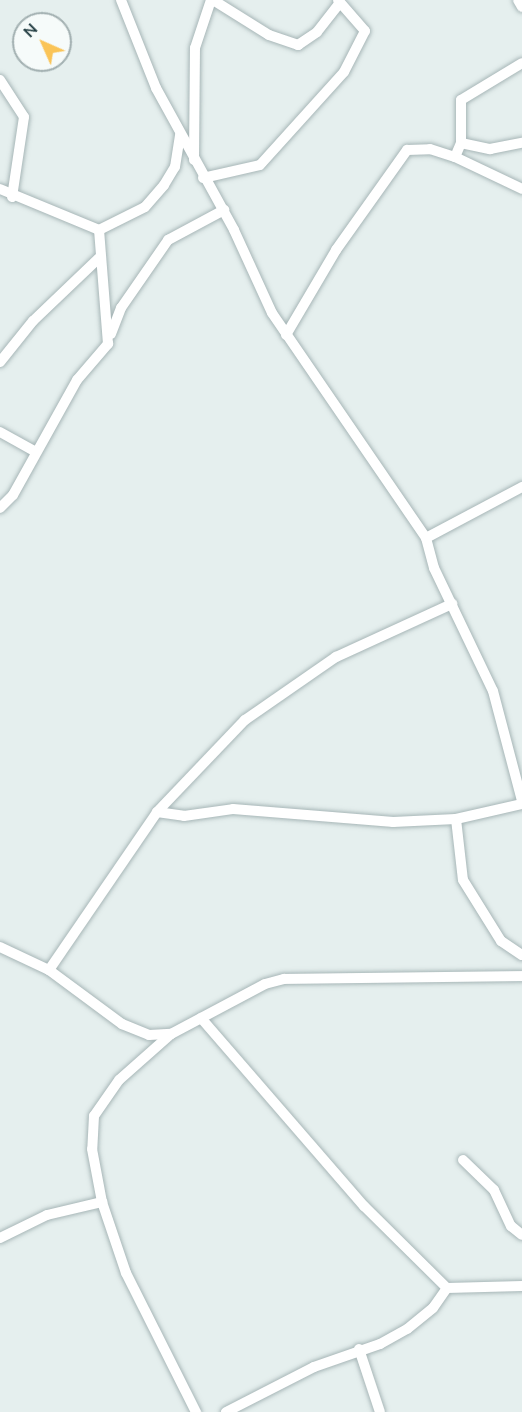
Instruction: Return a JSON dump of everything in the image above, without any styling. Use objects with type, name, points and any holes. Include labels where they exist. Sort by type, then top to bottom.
[{"type":"street","points":[[121,0],[194,163],[224,210],[286,335],[426,538],[434,568],[494,692],[522,802],[456,819],[393,822],[233,809],[184,816],[157,812]]},
{"type":"street","points":[[194,163],[195,48],[212,0],[269,34],[298,45],[316,32],[339,1],[365,31],[344,72],[260,165],[203,177]]},
{"type":"street","points":[[518,0],[522,7]]},
{"type":"street","points":[[455,157],[461,143],[458,111],[461,100],[522,63]]},
{"type":"street","points":[[0,80],[24,117],[12,197]]},
{"type":"street","points":[[0,189],[12,197],[99,231],[145,207],[164,185],[175,167],[180,134]]},
{"type":"street","points":[[461,143],[490,149],[522,143]]},
{"type":"street","points":[[286,335],[336,250],[399,158],[415,147],[455,157],[522,189]]},
{"type":"street","points":[[0,508],[13,495],[77,380],[111,335],[121,308],[168,240],[224,210]]},
{"type":"street","points":[[99,231],[99,258],[111,335]]},
{"type":"street","points":[[0,362],[33,321],[99,258]]},
{"type":"street","points":[[0,432],[36,452]]},
{"type":"street","points":[[426,538],[522,487]]},
{"type":"street","points":[[49,970],[157,812],[245,720],[285,690],[336,657],[452,604]]},
{"type":"street","points":[[456,819],[463,880],[501,940],[522,955]]},
{"type":"street","points":[[0,947],[49,970],[135,1031],[171,1034]]},
{"type":"street","points":[[196,1412],[126,1273],[102,1202],[92,1149],[94,1116],[119,1080],[171,1034],[265,984],[284,979],[522,976]]},
{"type":"street","points":[[201,1018],[364,1206],[447,1288],[522,1286]]},
{"type":"street","points":[[463,1160],[494,1190],[511,1226],[522,1235]]},
{"type":"street","points":[[0,1238],[47,1215],[102,1202]]},
{"type":"street","points":[[226,1412],[359,1349],[407,1329],[433,1308],[447,1288]]},
{"type":"street","points":[[359,1349],[380,1412]]}]
